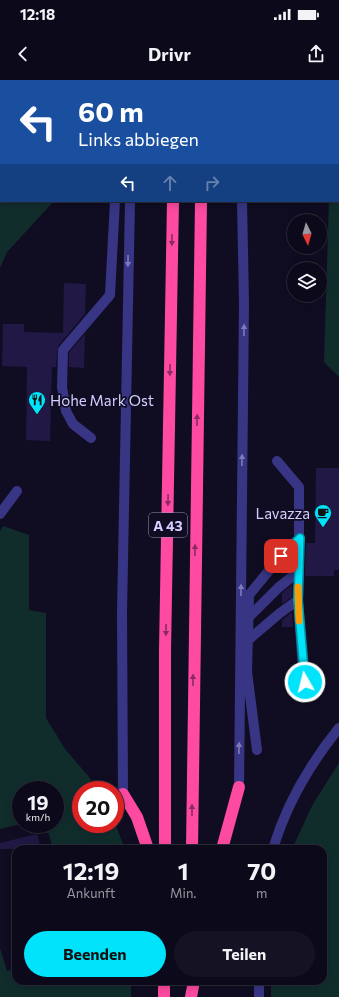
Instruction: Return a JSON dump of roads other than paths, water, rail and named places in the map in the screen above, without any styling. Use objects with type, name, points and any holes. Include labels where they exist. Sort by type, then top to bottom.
[{"type":"highway","name":"A 43","points":[[164,845],[173,202]]},
{"type":"highway","name":"A 43","points":[[192,845],[201,202]]},
{"type":"highway","points":[[223,845],[239,787]]},
{"type":"highway","points":[[124,796],[137,817],[147,845]]},
{"type":"highway","points":[[164,985],[164,997]]},
{"type":"highway","points":[[191,997],[192,985]]},
{"type":"street","points":[[91,438],[73,424],[66,411],[62,387],[62,350],[110,295],[115,202]]},
{"type":"street","points":[[123,781],[122,612],[130,202]]},
{"type":"street","points":[[239,787],[244,303],[242,202]]},
{"type":"street","points":[[277,461],[299,487],[300,538],[298,600],[303,670],[307,694]]},
{"type":"street","points":[[0,514],[17,491]]},
{"type":"street","points":[[257,750],[247,672],[249,596],[281,556],[300,538]]},
{"type":"street","points":[[248,618],[278,588],[299,571]]},
{"type":"street","points":[[247,641],[298,600]]},
{"type":"street","points":[[274,845],[278,832],[296,792],[313,763],[339,728]]},
{"type":"street","points":[[259,985],[259,997]]},
{"type":"place","name":"Hohe Mark Ost","points":[[37,415]]},
{"type":"place","name":"Lavazza","points":[[323,528]]}]
